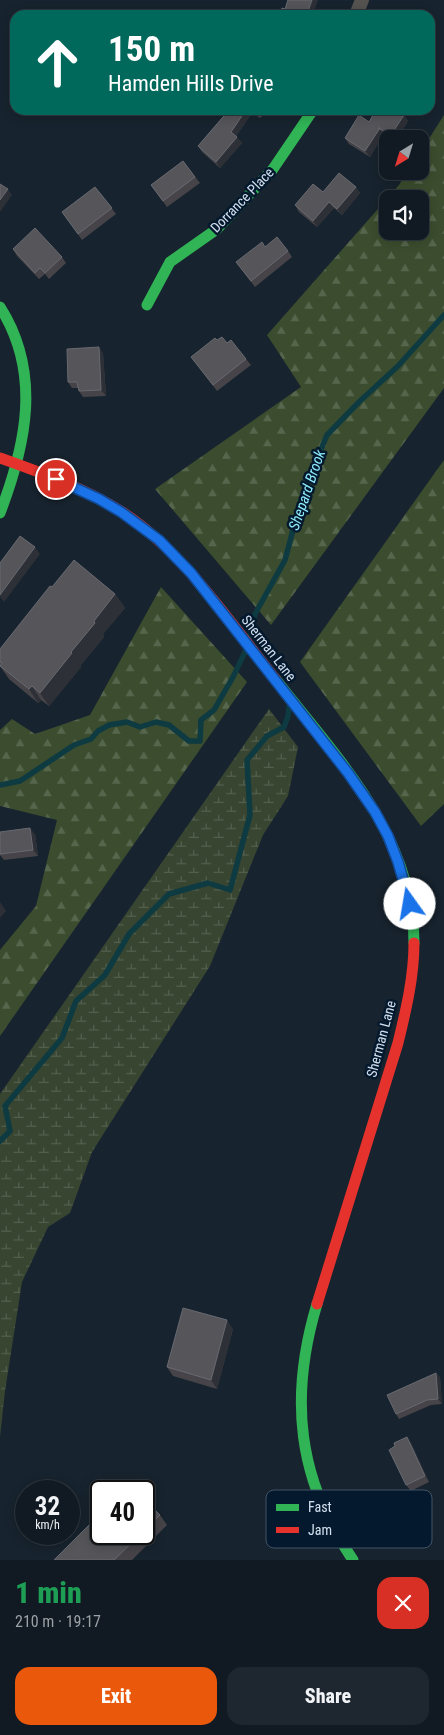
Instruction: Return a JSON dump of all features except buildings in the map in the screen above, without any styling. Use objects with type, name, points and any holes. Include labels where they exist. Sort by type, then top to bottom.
[{"type":"street","name":"Dorrance Place","points":[[147,306],[170,262],[217,228],[273,169],[310,115]]},
{"type":"street","points":[[0,307],[16,340],[26,372],[28,394],[26,419],[18,464],[0,513]]},
{"type":"street","name":"Sherman Lane","points":[[0,458],[72,486],[121,512],[159,540],[191,573],[348,773],[375,812],[388,836],[398,862],[410,904],[414,931],[411,984],[400,1032],[308,1333],[302,1366],[301,1405],[303,1438],[308,1466],[315,1490]]},
{"type":"street","name":"Sherman Lane","points":[[345,1548],[353,1560]]},
{"type":"green space","points":[[444,115],[444,388],[271,625],[155,489],[301,387],[267,335],[379,208],[379,240],[429,240],[429,190],[395,190],[402,180],[429,180],[429,139]]},
{"type":"green space","points":[[444,460],[444,804],[421,826],[300,662]]},
{"type":"green space","points":[[161,587],[247,682],[0,1036],[0,950],[36,906],[57,820],[0,806],[0,730],[12,719],[35,734],[90,715]]},
{"type":"green space","points":[[269,709],[298,747],[288,796],[263,835],[210,966],[92,1152],[70,1213],[48,1227],[22,1282],[5,1391],[0,1437],[0,1094]]},
{"type":"waterway","name":"Shepard Brook","points":[[249,639],[255,614],[285,560],[303,493],[327,435],[398,366],[444,315]]},
{"type":"waterway","points":[[0,785],[20,781],[74,745],[91,739],[98,731],[109,725],[127,722],[140,727],[156,722],[169,725],[189,741],[200,741],[201,720],[214,710],[245,652]]},
{"type":"waterway","name":"Shepard Brook","points":[[0,1141],[10,1131],[5,1106],[62,1038],[76,1001],[105,975],[129,934],[169,894],[208,883],[230,890],[250,815],[247,760],[267,736],[284,727],[289,707]]},
{"type":"traffic: fast","points":[[147,305],[170,262],[217,229],[273,169],[310,115]]},
{"type":"traffic: fast","points":[[0,307],[13,332],[21,357],[26,409],[17,461],[0,513]]},
{"type":"traffic: fast","points":[[276,680],[346,769],[368,801],[386,833],[401,868],[411,904],[414,943]]},
{"type":"traffic: fast","points":[[317,1304],[308,1338],[301,1405],[310,1468],[317,1490]]},
{"type":"traffic: fast","points":[[345,1548],[353,1560]]},
{"type":"traffic: jam","points":[[0,458],[78,488],[108,503],[145,528],[166,547],[205,590],[276,680]]},
{"type":"traffic: jam","points":[[317,1304],[398,1043],[407,1006],[414,943]]},
{"type":"route","points":[[56,479],[99,499],[121,512],[159,540],[191,573],[348,773],[375,812],[388,836],[398,862],[410,904]]}]
